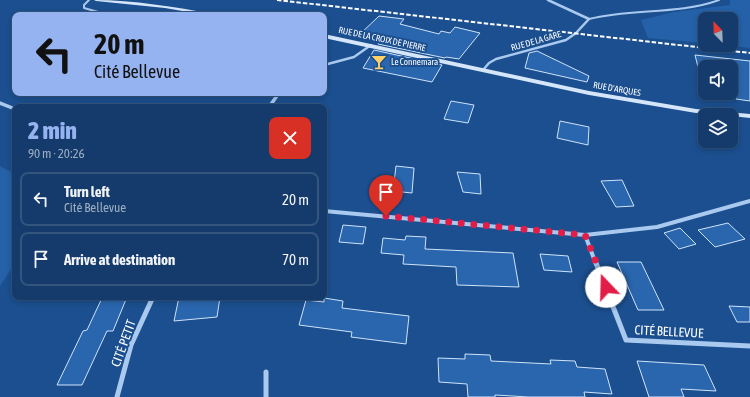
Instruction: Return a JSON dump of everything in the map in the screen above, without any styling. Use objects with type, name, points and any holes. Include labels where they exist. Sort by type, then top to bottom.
[{"type":"main road","points":[[96,0],[165,7],[196,12]]},
{"type":"main road","name":"RUE DE LA CROIX DE PIERRE","points":[[327,37],[483,70]]},
{"type":"main road","name":"RUE D'ARQUES","points":[[483,70],[617,98],[670,107],[750,116]]},
{"type":"street","points":[[548,0],[589,19]]},
{"type":"street","name":"RUE DE LA GARE","points":[[483,70],[489,63],[496,59],[566,40],[576,33],[589,19]]},
{"type":"street","points":[[327,64],[354,57],[370,45]]},
{"type":"street","points":[[271,104],[278,96]]},
{"type":"street","points":[[0,103],[12,108]]},
{"type":"street","points":[[327,210],[585,235],[657,227],[750,201]]},
{"type":"street","name":"CITÉ BELLEVUE","points":[[585,235],[626,340],[750,346]]},
{"type":"street","name":"CITÉ PETIT","points":[[117,397],[131,345],[152,300]]},
{"type":"street","points":[[266,372],[266,397]]},
{"type":"lane","points":[[89,0],[84,5],[84,8],[100,12]]},
{"type":"lane","points":[[589,19],[608,14],[696,6],[719,0]]},
{"type":"shaded area","points":[[730,0],[750,0],[750,48],[738,47],[738,12],[698,12],[698,42],[648,38],[641,20],[674,12],[730,5]]},
{"type":"shaded area","points":[[0,166],[12,172],[12,268],[0,286]]},
{"type":"building","points":[[379,16],[404,19],[400,24],[439,34],[441,31],[450,33],[455,27],[480,33],[459,59],[445,58],[378,44],[379,42],[357,37]]},
{"type":"building","points":[[374,50],[442,65],[432,82],[363,68]]},
{"type":"building","points":[[537,51],[589,76],[587,82],[525,68],[529,53]]},
{"type":"building","points":[[695,55],[750,61],[750,101],[738,99],[738,60],[698,60],[698,67]]},
{"type":"building","points":[[451,101],[474,105],[468,123],[444,119]]},
{"type":"building","points":[[560,121],[589,127],[588,145],[557,138]]},
{"type":"building","points":[[396,166],[414,168],[412,193],[393,191]]},
{"type":"building","points":[[457,172],[480,174],[481,194],[463,192]]},
{"type":"building","points":[[622,180],[634,206],[616,207],[601,181]]},
{"type":"building","points":[[728,223],[745,239],[715,247],[698,230]]},
{"type":"building","points":[[343,225],[366,227],[363,244],[339,242]]},
{"type":"building","points":[[680,228],[696,244],[679,249],[664,233]]},
{"type":"building","points":[[406,236],[426,237],[425,249],[513,253],[519,287],[457,285],[456,267],[403,264],[404,255],[381,253],[383,238],[405,240]]},
{"type":"building","points":[[540,254],[568,256],[572,272],[544,270]]},
{"type":"building","points":[[617,262],[641,262],[664,310],[638,310]]},
{"type":"building","points":[[327,298],[343,301],[342,308],[409,316],[406,344],[351,337],[352,332],[299,325],[306,300],[324,302],[324,300],[327,300]]},
{"type":"building","points":[[101,300],[126,300],[113,331],[107,331],[82,385],[57,385],[83,331],[87,330]]},
{"type":"building","points":[[178,300],[220,300],[217,317],[174,321]]},
{"type":"building","points":[[729,306],[750,307],[750,322],[737,322]]},
{"type":"building","points":[[465,354],[490,355],[491,361],[551,364],[550,360],[575,361],[577,367],[605,369],[612,394],[584,392],[585,397],[529,397],[495,395],[495,397],[468,397],[467,384],[439,382],[438,358],[465,359]]},
{"type":"building","points":[[637,361],[704,365],[716,391],[681,389],[684,397],[649,397]]},
{"type":"railway","points":[[277,0],[750,53]]},
{"type":"place","name":"Le Connemara","points":[[379,62]]},
{"type":"route","points":[[386,216],[585,235],[606,287]]}]
